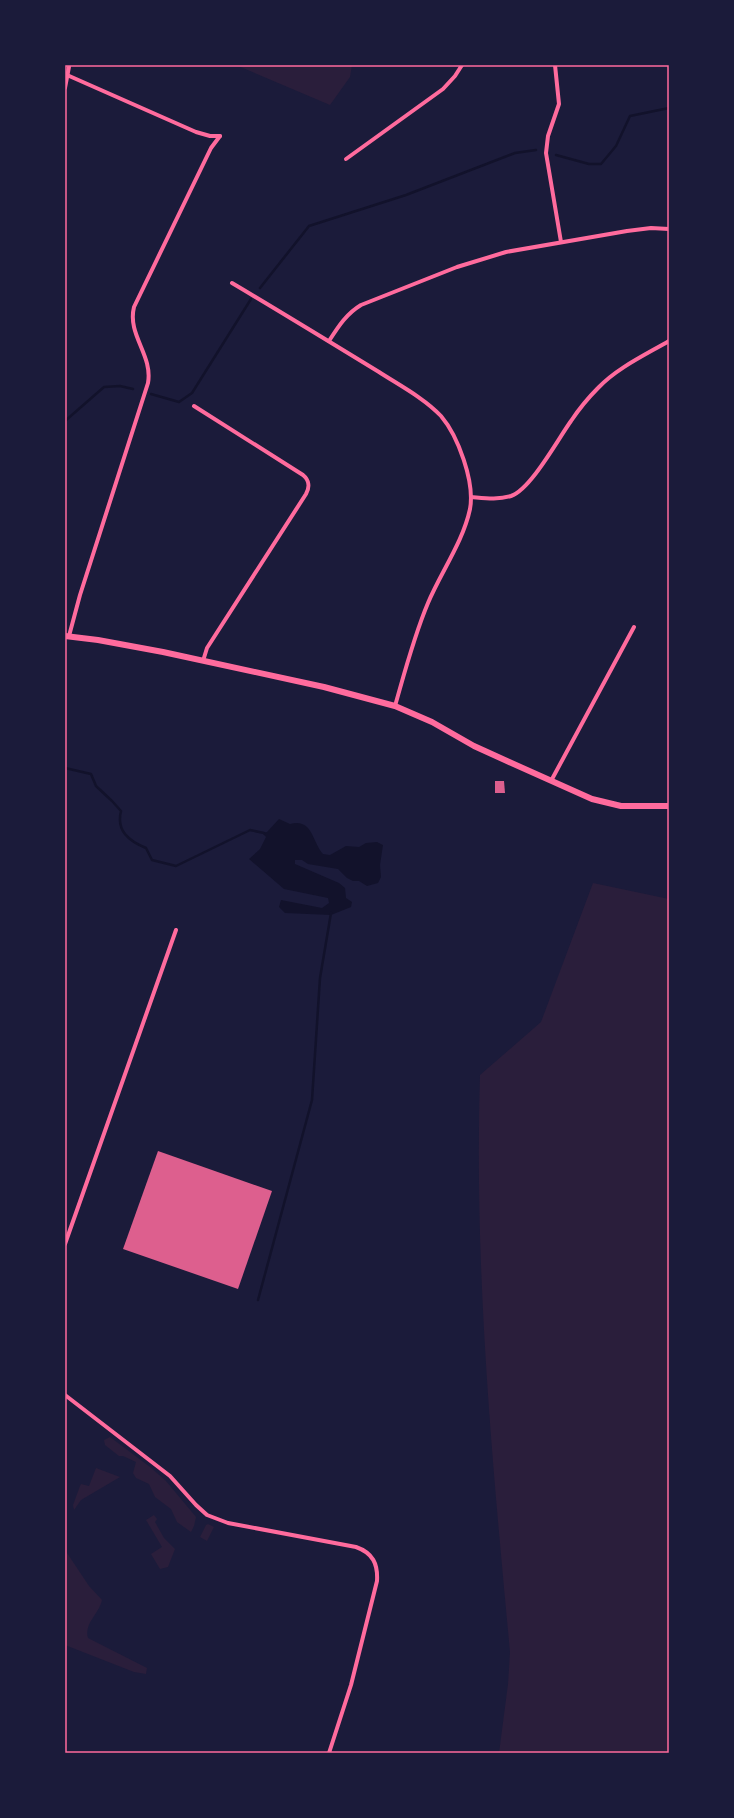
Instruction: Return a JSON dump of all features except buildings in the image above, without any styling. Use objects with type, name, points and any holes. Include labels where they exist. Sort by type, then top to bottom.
[{"type":"main road","points":[[67,636],[98,640],[203,661],[324,687],[395,706],[419,715],[489,753],[585,797],[613,805],[638,807],[669,806]]},
{"type":"street","points":[[346,159],[442,89],[455,76],[462,65]]},
{"type":"street","points":[[555,65],[559,104],[548,136],[546,153],[561,242]]},
{"type":"street","points":[[65,88],[68,67]]},
{"type":"street","points":[[67,75],[196,132],[210,136],[220,136],[210,148],[134,307],[132,317],[133,328],[148,365],[148,383],[67,636]]},
{"type":"street","points":[[329,341],[348,314],[360,305],[372,299],[473,262],[517,250],[561,242],[640,229],[669,229]]},
{"type":"street","points":[[232,283],[407,390],[437,412],[446,423],[458,445],[466,470],[471,497],[468,517],[460,538],[429,601],[419,626],[395,706]]},
{"type":"street","points":[[471,497],[501,498],[512,496],[518,492],[529,481],[572,419],[599,387],[614,374],[669,341]]},
{"type":"street","points":[[194,406],[303,475],[308,481],[309,486],[306,494],[208,648],[203,661]]},
{"type":"street","points":[[551,781],[634,627]]},
{"type":"street","points":[[65,1244],[176,930]]},
{"type":"street","points":[[65,1395],[170,1476],[207,1515],[228,1523],[356,1547],[366,1551],[371,1556],[376,1565],[377,1582],[351,1685],[329,1753]]},
{"type":"shaded area","points":[[236,65],[352,65],[350,77],[330,105]]},
{"type":"shaded area","points":[[279,819],[290,824],[303,824],[311,832],[323,854],[330,855],[346,846],[359,847],[366,843],[377,842],[383,845],[380,865],[381,877],[378,883],[367,886],[359,881],[353,881],[347,878],[338,869],[308,864],[302,860],[295,860],[295,864],[339,883],[345,888],[346,898],[352,902],[351,907],[331,915],[285,913],[279,907],[281,900],[322,908],[329,903],[328,898],[284,889],[249,859],[260,849],[266,837],[262,833],[267,832]]},
{"type":"shaded area","points":[[593,883],[669,899],[669,1753],[499,1753],[508,1684],[510,1652],[491,1436],[482,1292],[479,1147],[480,1075],[541,1022]]},
{"type":"shaded area","points":[[110,1437],[166,1481],[196,1517],[191,1532],[177,1522],[171,1509],[155,1497],[149,1484],[136,1478],[133,1473],[136,1462],[123,1456],[119,1456],[105,1445],[104,1440]]},
{"type":"shaded area","points":[[96,1468],[120,1477],[81,1500],[74,1510],[73,1505],[81,1484],[89,1486]]},
{"type":"shaded area","points":[[154,1515],[157,1519],[155,1522],[164,1538],[175,1549],[168,1567],[160,1569],[151,1554],[162,1547],[146,1520]]},
{"type":"shaded area","points":[[208,1524],[214,1527],[207,1541],[200,1537]]},
{"type":"shaded area","points":[[65,1550],[89,1586],[102,1600],[88,1628],[88,1638],[147,1668],[146,1674],[134,1672],[65,1645]]},
{"type":"waterway","points":[[556,155],[589,164],[601,164],[616,146],[630,116],[669,108],[669,101]]},
{"type":"waterway","points":[[260,288],[309,226],[406,195],[515,153],[536,150]]},
{"type":"waterway","points":[[151,394],[179,402],[192,393],[251,299]]},
{"type":"waterway","points":[[65,421],[104,387],[120,386],[133,389]]},
{"type":"waterway","points":[[65,768],[91,774],[96,786],[121,811],[120,824],[122,830],[134,842],[146,848],[152,860],[176,866],[250,830],[264,833]]},
{"type":"waterway","points":[[258,1300],[312,1100],[320,978],[331,913]]}]
